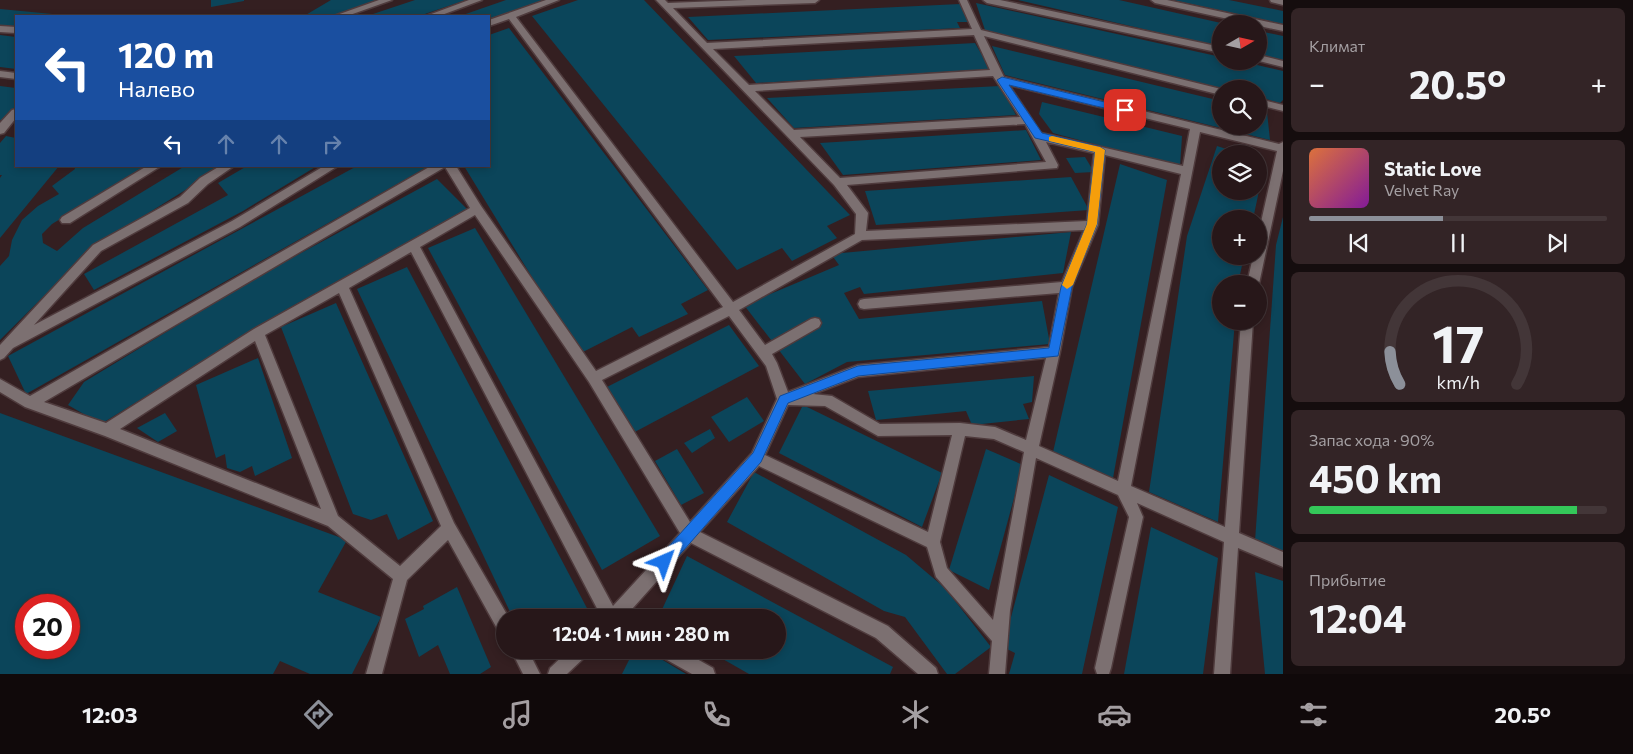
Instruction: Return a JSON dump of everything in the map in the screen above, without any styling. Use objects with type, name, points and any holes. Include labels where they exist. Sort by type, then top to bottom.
[{"type":"lane","points":[[345,15],[388,0]]},
{"type":"lane","points":[[434,15],[478,0]]},
{"type":"lane","points":[[490,23],[555,0]]},
{"type":"lane","points":[[663,3],[815,0]]},
{"type":"lane","points":[[838,182],[1053,165],[1038,136],[999,76],[963,0]]},
{"type":"lane","points":[[987,0],[1212,48]]},
{"type":"lane","points":[[1155,0],[1283,28]]},
{"type":"lane","points":[[1274,0],[1283,2]]},
{"type":"lane","points":[[663,3],[838,182],[862,213],[860,236]]},
{"type":"lane","points":[[510,15],[771,364],[784,400]]},
{"type":"lane","points":[[0,29],[15,30]]},
{"type":"lane","points":[[706,46],[978,32],[1212,90]]},
{"type":"lane","points":[[1268,60],[1283,64]]},
{"type":"lane","points":[[0,74],[15,76]]},
{"type":"lane","points":[[746,88],[999,76],[1282,148],[1255,275]]},
{"type":"lane","points":[[1267,104],[1283,108]]},
{"type":"lane","points":[[1,127],[15,113]]},
{"type":"lane","points":[[790,134],[1027,120]]},
{"type":"lane","points":[[1103,668],[1136,517],[1124,490],[1196,127]]},
{"type":"lane","points":[[1038,136],[1187,171]]},
{"type":"lane","points":[[996,674],[1002,610],[1031,449],[1054,352],[1066,287],[1092,224],[1100,150]]},
{"type":"lane","points":[[66,220],[154,167]]},
{"type":"lane","points":[[0,354],[97,248],[184,200],[204,181],[227,167]]},
{"type":"lane","points":[[10,344],[236,224],[331,167]]},
{"type":"lane","points":[[30,403],[438,167]]},
{"type":"lane","points":[[451,167],[477,209],[594,378],[689,534],[882,632],[930,674]]},
{"type":"lane","points":[[107,430],[258,333],[477,209]]},
{"type":"lane","points":[[594,378],[731,309],[860,236],[1092,224]]},
{"type":"lane","points":[[413,245],[607,609]]},
{"type":"lane","points":[[342,286],[449,528],[496,610]]},
{"type":"lane","points":[[864,304],[1066,287]]},
{"type":"lane","points":[[763,353],[815,323]]},
{"type":"lane","points":[[1222,674],[1246,330]]},
{"type":"lane","points":[[258,333],[332,521]]},
{"type":"lane","points":[[620,609],[757,458],[784,400],[858,371],[1054,352]]},
{"type":"lane","points":[[0,385],[30,403],[107,430],[332,521],[401,576]]},
{"type":"lane","points":[[784,400],[827,400],[878,430],[960,429],[995,433],[1283,560]]},
{"type":"lane","points":[[960,429],[933,542],[940,572],[1000,639]]},
{"type":"lane","points":[[757,458],[933,542]]},
{"type":"lane","points":[[374,674],[401,576],[449,528]]},
{"type":"lane","points":[[523,659],[532,674]]},
{"type":"lane","points":[[556,674],[571,659]]},
{"type":"lane","points":[[681,659],[707,674]]},
{"type":"building","points":[[211,0],[244,0],[244,1],[211,7]]},
{"type":"building","points":[[331,0],[379,0],[338,15],[306,15]]},
{"type":"building","points":[[415,0],[466,0],[422,15],[370,15]]},
{"type":"building","points":[[506,0],[546,0],[490,20],[490,15],[463,15]]},
{"type":"building","points":[[578,0],[644,0],[850,215],[827,226],[837,238],[792,261],[782,248],[737,270],[532,16]]},
{"type":"building","points":[[1018,0],[1119,0],[1212,21],[1212,45]]},
{"type":"building","points":[[1173,0],[1229,0],[1283,11],[1283,24],[1268,21],[1268,15],[1242,15]]},
{"type":"building","points":[[976,3],[1212,55],[1212,70],[1268,70],[1268,68],[1283,71],[1283,100],[1280,103],[1267,99],[1267,80],[1212,80],[1212,86],[985,30]]},
{"type":"building","points":[[960,4],[969,22],[957,22],[960,28],[708,40],[688,17]]},
{"type":"building","points":[[0,9],[63,15],[15,15],[15,27],[0,25]]},
{"type":"building","points":[[509,28],[708,290],[681,304],[688,314],[639,337],[632,327],[579,354],[465,167],[490,167],[490,35]]},
{"type":"building","points":[[1268,33],[1283,36],[1283,61],[1268,58]]},
{"type":"building","points":[[0,35],[15,37],[15,69],[0,67]]},
{"type":"building","points":[[975,43],[990,69],[756,83],[734,56]]},
{"type":"building","points":[[992,46],[1212,99],[1212,126],[1005,75]]},
{"type":"building","points":[[0,86],[15,88],[15,107],[4,121],[0,120]]},
{"type":"building","points":[[1000,86],[1016,115],[794,128],[767,98]]},
{"type":"building","points":[[1042,102],[1182,136],[1180,167],[1053,133],[1039,114]]},
{"type":"building","points":[[1267,112],[1270,140],[1250,135],[1267,135]]},
{"type":"building","points":[[1026,130],[1041,160],[843,175],[820,143]]},
{"type":"building","points":[[6,136],[15,138],[15,167],[58,167],[0,238],[0,178],[2,175],[0,175],[0,143]]},
{"type":"building","points":[[1085,157],[1094,172],[1075,173],[1066,158]]},
{"type":"building","points":[[1212,161],[1212,200],[1257,200],[1255,210],[1212,210],[1212,265],[1242,265],[1240,275],[1212,275],[1212,330],[1234,330],[1218,522],[1149,492],[1187,236]]},
{"type":"building","points":[[1120,164],[1167,180],[1113,478],[1053,452]]},
{"type":"building","points":[[74,167],[145,167],[52,224],[42,234],[43,243],[57,251],[83,228],[183,167],[222,167],[92,248],[0,340],[0,266],[9,256],[12,240],[22,220],[38,206],[59,194],[52,186],[75,169]]},
{"type":"building","points":[[245,167],[315,167],[243,211],[94,290],[84,274],[228,195],[218,183]]},
{"type":"building","points":[[355,167],[427,167],[26,394],[8,356]]},
{"type":"building","points":[[1071,177],[1089,210],[876,225],[865,191]]},
{"type":"building","points":[[437,179],[467,209],[289,308],[101,424],[68,405],[84,382],[257,277]]},
{"type":"building","points":[[1283,217],[1283,552],[1255,541],[1276,245]]},
{"type":"building","points":[[475,228],[660,536],[602,570],[428,248]]},
{"type":"building","points":[[1071,232],[1063,273],[864,294],[860,287],[844,293],[859,319],[1042,301],[1050,344],[847,362],[805,384],[744,305],[839,265],[831,254]]},
{"type":"building","points":[[407,267],[587,609],[509,609],[357,289]]},
{"type":"building","points":[[336,303],[433,521],[398,540],[387,514],[371,520],[353,514],[281,327]]},
{"type":"building","points":[[729,325],[759,366],[631,434],[603,389]]},
{"type":"building","points":[[258,358],[292,458],[255,476],[252,466],[240,472],[227,468],[225,454],[216,458],[196,385]]},
{"type":"building","points":[[1034,376],[1032,402],[1023,404],[1029,419],[972,425],[966,411],[876,420],[868,391]]},
{"type":"building","points":[[747,397],[764,421],[729,442],[711,417]]},
{"type":"building","points":[[803,405],[942,473],[922,527],[779,453]]},
{"type":"building","points":[[0,413],[347,540],[318,592],[381,617],[352,674],[310,674],[280,661],[273,674],[0,674]]},
{"type":"building","points":[[165,413],[177,431],[158,442],[137,428]]},
{"type":"building","points":[[710,429],[715,438],[692,453],[684,443]]},
{"type":"building","points":[[677,449],[704,493],[681,505],[655,461]]},
{"type":"building","points":[[986,449],[1023,465],[989,590],[949,570]]},
{"type":"building","points":[[754,472],[906,555],[945,588],[991,647],[955,674],[947,674],[905,617],[884,611],[727,522]]},
{"type":"building","points":[[1049,475],[1118,507],[1082,674],[1009,674],[1015,653],[1003,647]]},
{"type":"building","points":[[1151,527],[1218,558],[1203,674],[1124,674]]},
{"type":"building","points":[[687,556],[785,609],[662,609]]},
{"type":"building","points":[[1255,572],[1283,581],[1283,674],[1265,674]]},
{"type":"building","points":[[457,587],[491,667],[480,674],[450,674],[438,645],[419,657],[405,619],[424,609],[423,606]]},
{"type":"building","points":[[786,609],[893,667],[890,674],[749,674],[723,659],[786,659]]},
{"type":"building","points":[[630,659],[661,659],[686,674],[622,674]]},
{"type":"slow traffic","points":[[1052,139],[1100,150],[1092,224],[1067,285]]},
{"type":"route","points":[[664,562],[757,458],[784,400],[858,371],[1054,352],[1066,287],[1092,224],[1100,150],[1038,136],[1002,80],[1125,110]]}]
